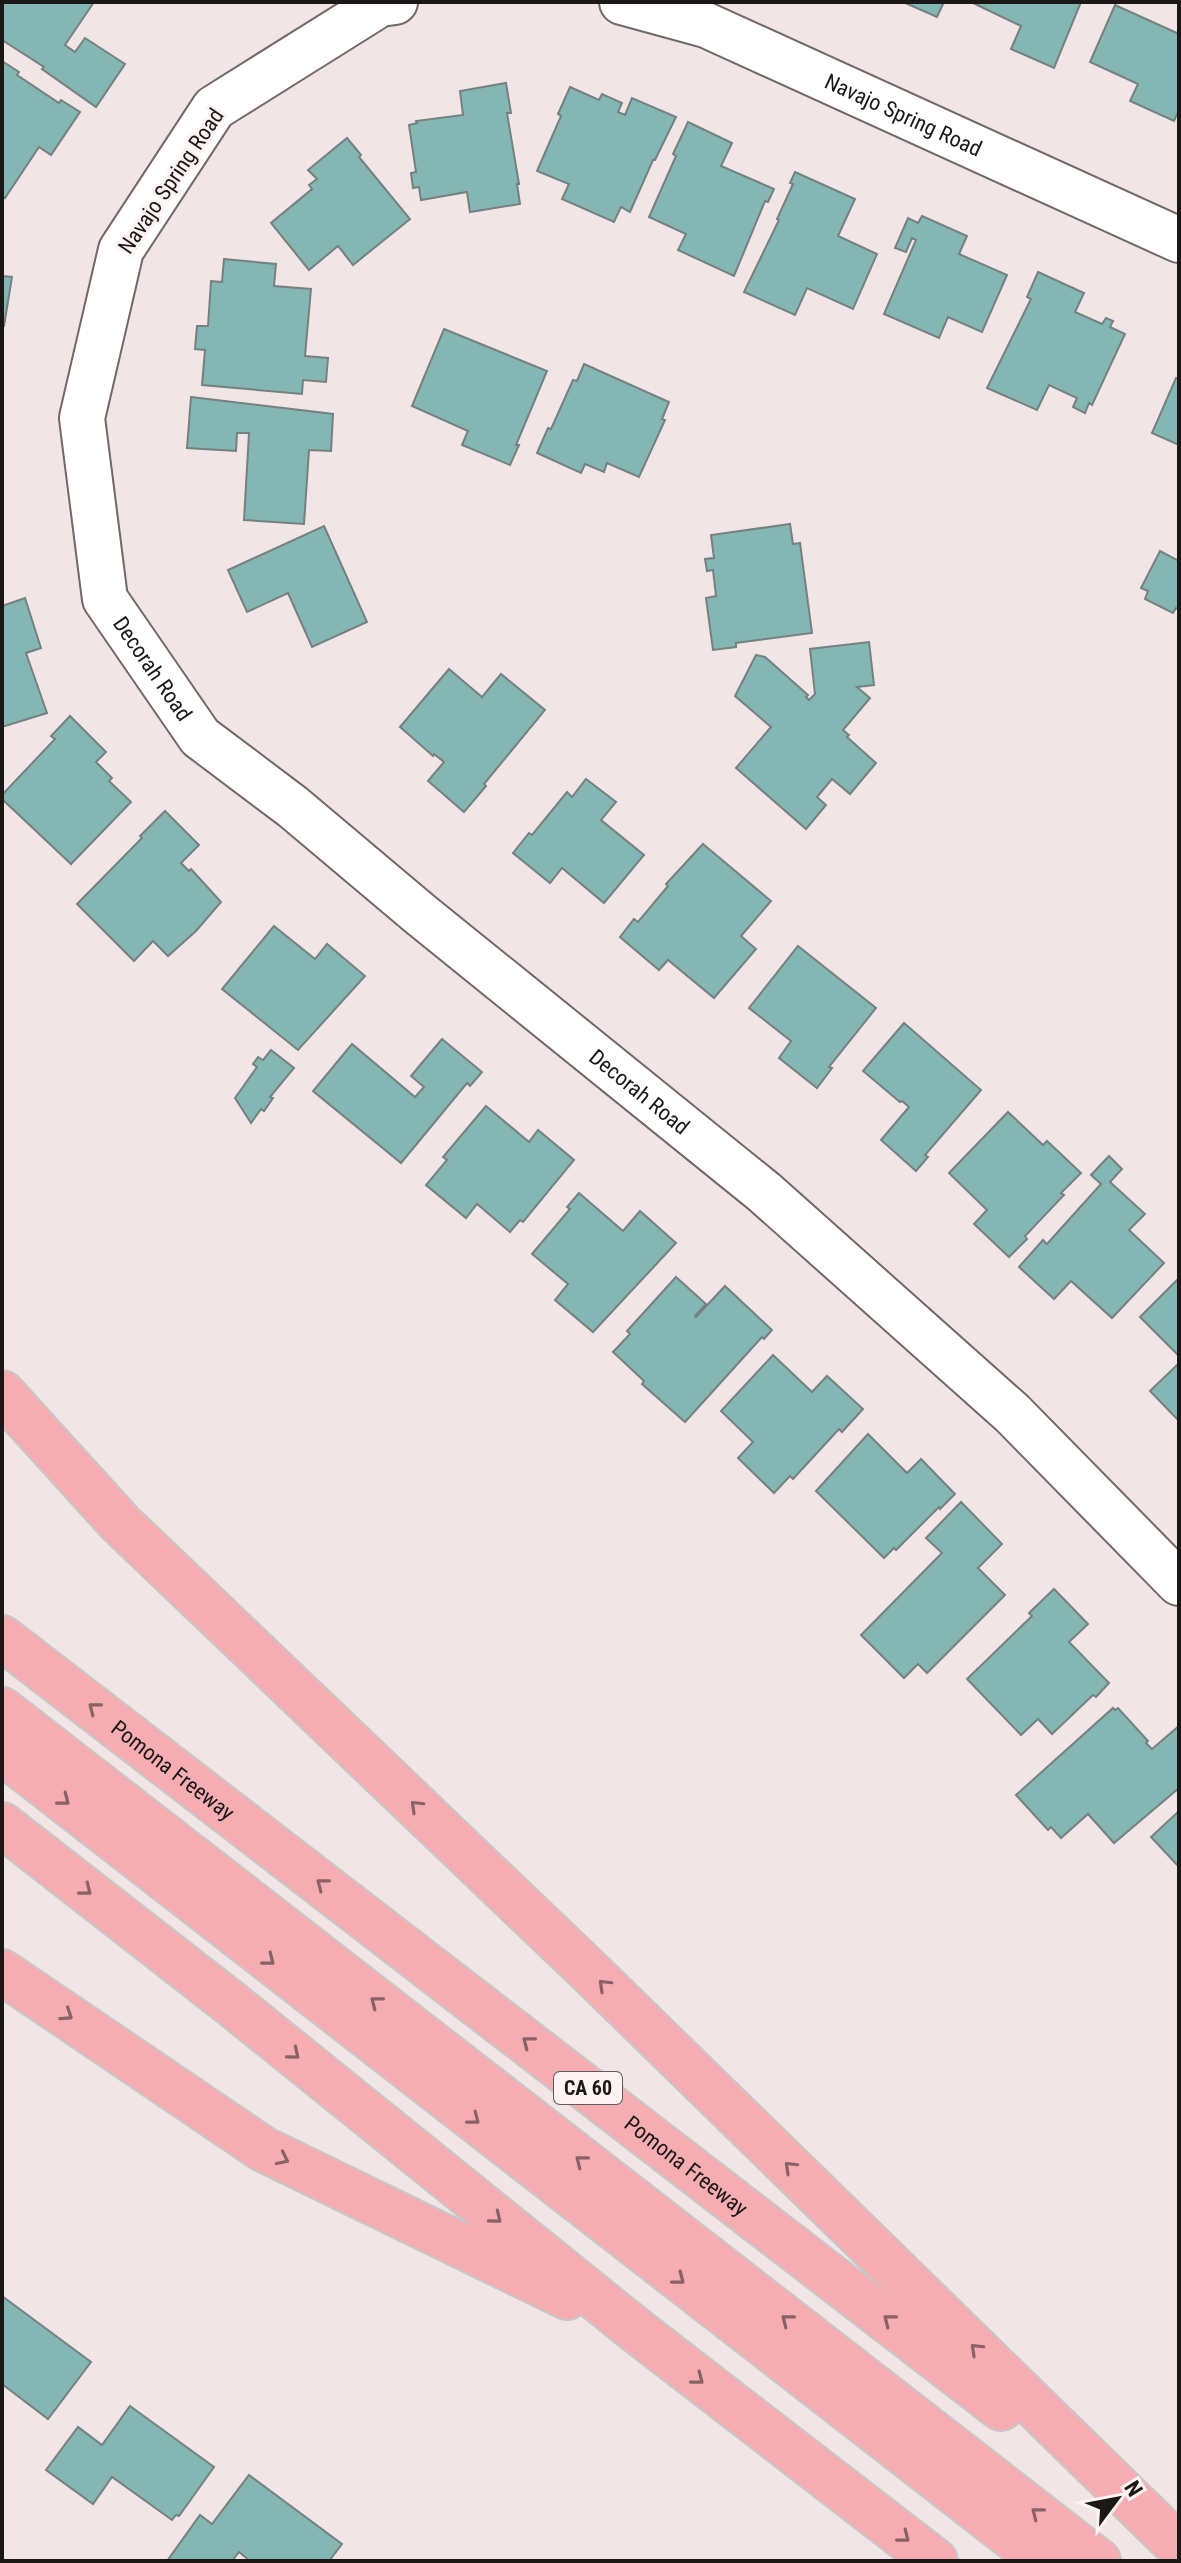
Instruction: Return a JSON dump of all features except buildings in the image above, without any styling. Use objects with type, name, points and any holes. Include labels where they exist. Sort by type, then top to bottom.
[{"type":"highway","points":[[2,1393],[120,1523],[613,1994],[1175,2543]]},
{"type":"highway","name":"Pomona Freeway","points":[[2,1638],[779,2234],[1175,2543]]},
{"type":"highway","points":[[2,1710],[1098,2561]]},
{"type":"highway","points":[[2,1752],[1043,2561]]},
{"type":"highway","points":[[2,1825],[246,2015],[637,2331],[935,2561]]},
{"type":"highway","points":[[2,1972],[263,2149],[637,2331]]},
{"type":"street","name":"Navajo Spring Road","points":[[105,599],[82,418],[121,250],[214,108],[380,4],[395,2]]},
{"type":"street","name":"Navajo Spring Road","points":[[622,2],[706,25],[1179,240]]},
{"type":"street","name":"Decorah Road","points":[[105,599],[200,737],[293,807],[420,914],[764,1192],[1012,1413],[1179,1583]]}]
